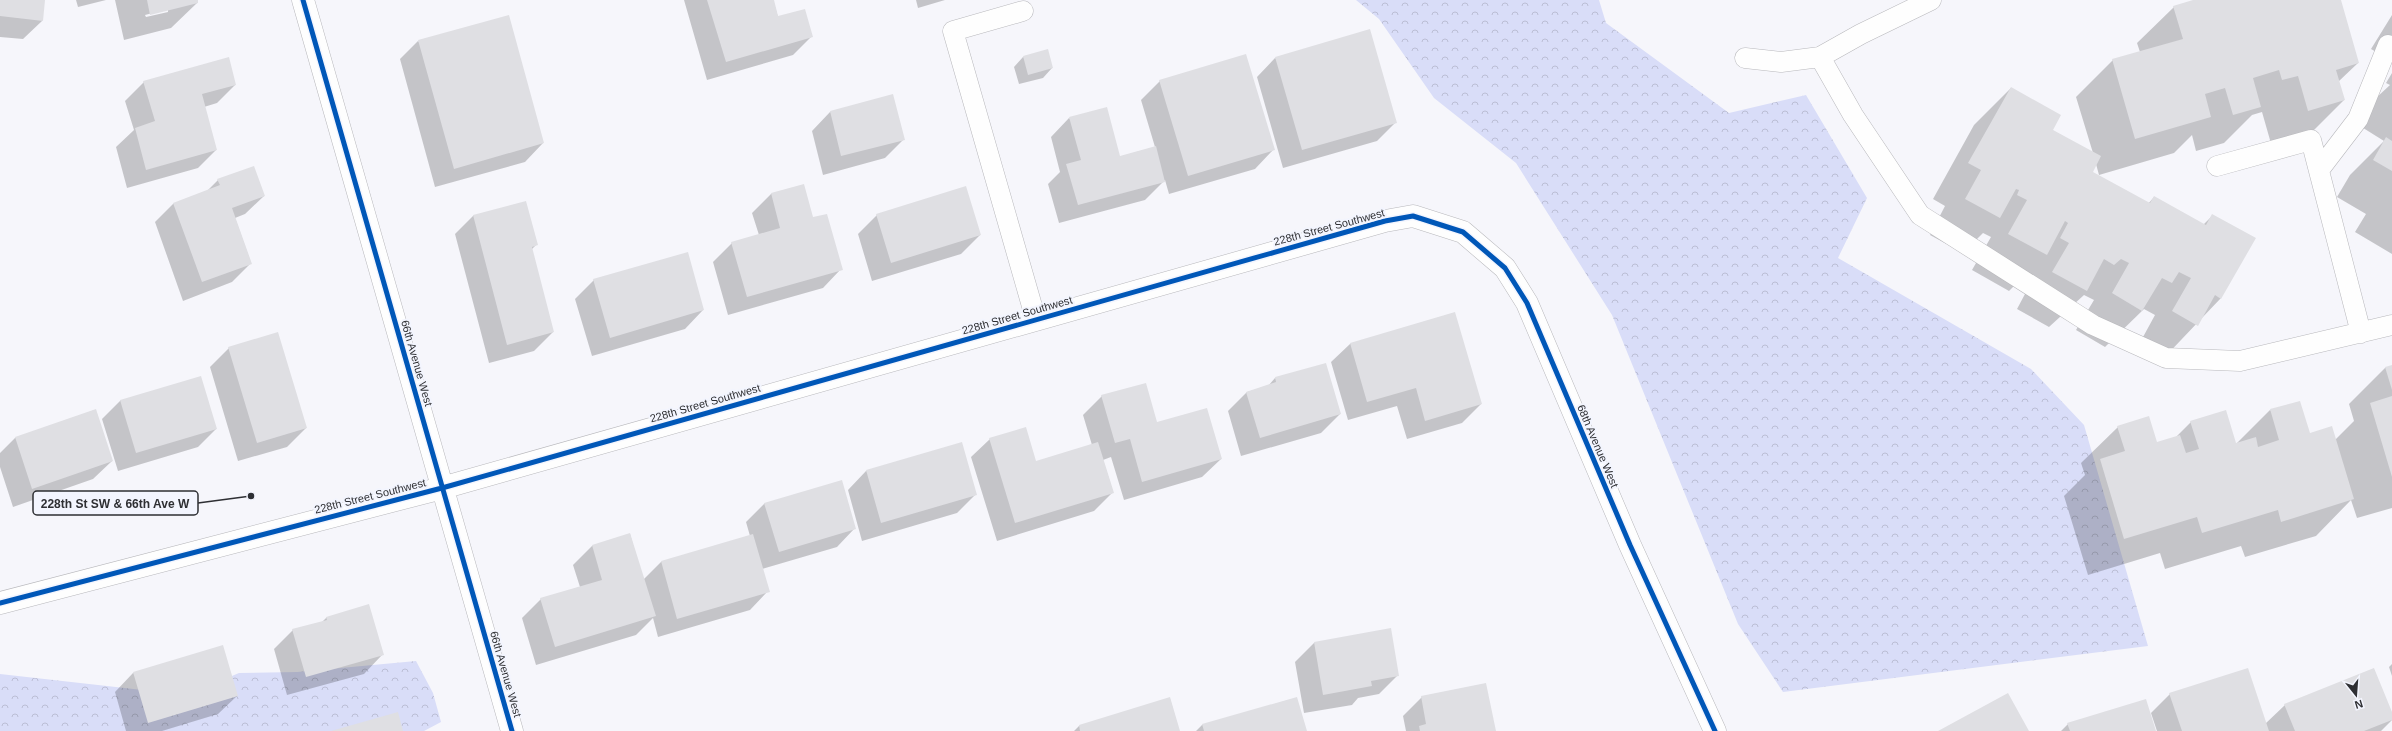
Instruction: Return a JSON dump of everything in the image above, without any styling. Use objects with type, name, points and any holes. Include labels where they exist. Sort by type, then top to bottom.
[{"type":"street","name":"66th Avenue West","points":[[303,0],[512,731]]},
{"type":"street","name":"228th Street Southwest","points":[[0,603],[442,488],[1385,221],[1413,216]]},
{"type":"street","name":"68th Avenue West","points":[[1413,216],[1463,232],[1484,248],[1505,268],[1527,303],[1630,545],[1715,731]]},
{"type":"lane","points":[[1745,58],[1781,62],[1820,57],[1861,34],[1931,0]]},
{"type":"lane","points":[[1023,11],[953,31],[1036,320]]},
{"type":"lane","points":[[2319,170],[2358,119],[2388,45]]},
{"type":"lane","points":[[1820,57],[1853,115],[1920,215],[2093,325],[2166,358],[2240,362],[2392,325]]},
{"type":"lane","points":[[2216,166],[2311,140],[2361,333]]},
{"type":"green space","points":[[1356,0],[1599,0],[1606,23],[1729,113],[1806,95],[1867,198],[1838,258],[2031,369],[2084,425],[2148,646],[1783,692],[1738,624],[1612,315],[1516,163],[1434,98],[1379,19]]},
{"type":"green space","points":[[416,661],[433,693],[441,722],[424,731],[0,731],[0,674],[187,695],[239,673],[297,672]]},
{"type":"building","points":[[0,0],[45,0],[43,21],[0,16]]},
{"type":"building","points":[[147,0],[198,0],[198,3],[150,15]]},
{"type":"building","points":[[707,0],[774,0],[778,16],[805,9],[813,37],[726,62]]},
{"type":"building","points":[[2193,0],[2341,0],[2359,63],[2336,70],[2345,100],[2308,111],[2298,76],[2282,80],[2279,70],[2253,78],[2261,107],[2233,115],[2225,88],[2205,94],[2211,117],[2135,139],[2112,59],[2183,39],[2173,6]]},
{"type":"building","points":[[509,15],[544,143],[454,169],[418,40]]},
{"type":"building","points":[[1370,29],[1397,123],[1302,150],[1275,57]]},
{"type":"building","points":[[1048,49],[1053,68],[1028,75],[1023,56]]},
{"type":"building","points":[[1246,54],[1275,150],[1188,176],[1159,80]]},
{"type":"building","points":[[229,57],[236,85],[202,94],[217,150],[146,170],[135,128],[155,121],[143,81]]},
{"type":"building","points":[[2011,87],[2061,115],[2053,130],[2101,156],[2093,172],[2150,203],[2154,196],[2206,225],[2212,214],[2256,238],[2221,299],[2215,295],[2198,326],[2172,311],[2191,278],[2179,272],[2172,283],[2162,278],[2142,311],[2112,293],[2129,263],[2121,259],[2114,265],[2104,259],[2087,291],[2052,272],[2069,243],[2060,238],[2068,223],[2065,221],[2047,255],[2008,234],[2027,200],[2017,195],[2019,190],[2016,189],[2000,218],[1965,199],[1981,170],[1968,163]]},
{"type":"building","points":[[893,94],[905,140],[841,156],[830,111]]},
{"type":"building","points":[[1107,107],[1120,156],[1156,146],[1165,182],[1078,205],[1066,164],[1081,160],[1069,117]]},
{"type":"building","points":[[2386,137],[2392,141],[2392,171],[2373,160]]},
{"type":"building","points":[[254,166],[265,196],[232,208],[252,264],[202,282],[173,203],[220,185],[217,179]]},
{"type":"building","points":[[804,184],[813,217],[827,214],[843,270],[747,297],[731,242],[780,228],[771,193]]},
{"type":"building","points":[[966,186],[981,235],[891,263],[876,214]]},
{"type":"building","points":[[526,201],[538,245],[532,247],[554,332],[507,345],[473,215]]},
{"type":"building","points":[[688,252],[704,310],[610,338],[593,279]]},
{"type":"building","points":[[1455,312],[1482,404],[1425,421],[1416,388],[1367,402],[1350,343]]},
{"type":"building","points":[[278,332],[307,428],[257,443],[228,347]]},
{"type":"building","points":[[1326,363],[1341,414],[1260,438],[1246,392],[1276,382],[1275,377]]},
{"type":"building","points":[[2392,365],[2392,390],[2385,367]]},
{"type":"building","points":[[201,376],[217,429],[136,453],[120,400]]},
{"type":"building","points":[[1146,383],[1157,422],[1207,408],[1222,459],[1142,482],[1130,439],[1115,443],[1101,395]]},
{"type":"building","points":[[2392,396],[2392,477],[2370,403]]},
{"type":"building","points":[[2300,401],[2310,433],[2332,426],[2354,499],[2281,522],[2278,510],[2202,533],[2197,517],[2124,539],[2100,459],[2125,451],[2117,426],[2149,416],[2157,442],[2180,435],[2186,453],[2199,449],[2190,421],[2226,410],[2236,443],[2256,437],[2258,447],[2279,440],[2270,409]]},
{"type":"building","points":[[96,409],[113,461],[32,489],[15,437]]},
{"type":"building","points":[[1026,427],[1036,461],[1098,442],[1114,493],[1015,523],[989,438]]},
{"type":"building","points":[[962,442],[977,495],[881,523],[866,470]]},
{"type":"building","points":[[842,480],[856,529],[779,552],[764,503]]},
{"type":"building","points":[[630,533],[656,616],[555,647],[540,598],[602,580],[592,545]]},
{"type":"building","points":[[753,534],[770,592],[677,619],[661,561]]},
{"type":"building","points":[[369,604],[384,655],[306,677],[292,629],[327,620],[326,617]]},
{"type":"building","points":[[1391,628],[1399,676],[1371,681],[1372,686],[1323,695],[1314,642]]},
{"type":"building","points":[[223,645],[238,696],[148,723],[133,672]]},
{"type":"building","points":[[2248,668],[2269,731],[2182,731],[2169,693]]},
{"type":"building","points":[[2374,668],[2392,712],[2392,720],[2364,731],[2295,731],[2284,704]]},
{"type":"building","points":[[1486,683],[1496,731],[1420,731],[1419,726],[1426,724],[1421,696]]},
{"type":"building","points":[[2008,693],[2029,731],[1938,731]]},
{"type":"building","points":[[1170,697],[1180,731],[1080,731],[1079,725]]},
{"type":"building","points":[[1297,697],[1307,731],[1204,731],[1202,724]]},
{"type":"building","points":[[2146,699],[2156,731],[2070,731],[2067,723]]},
{"type":"building","points":[[398,712],[403,731],[331,731]]},
{"type":"cycle path","points":[[303,0],[512,731]]},
{"type":"cycle path","points":[[0,603],[442,488],[1385,221],[1413,216],[1463,232],[1505,268],[1527,303],[1630,545],[1715,731]]},
{"type":"place","name":"228th St SW & 66th Ave W","points":[[251,496]]}]
